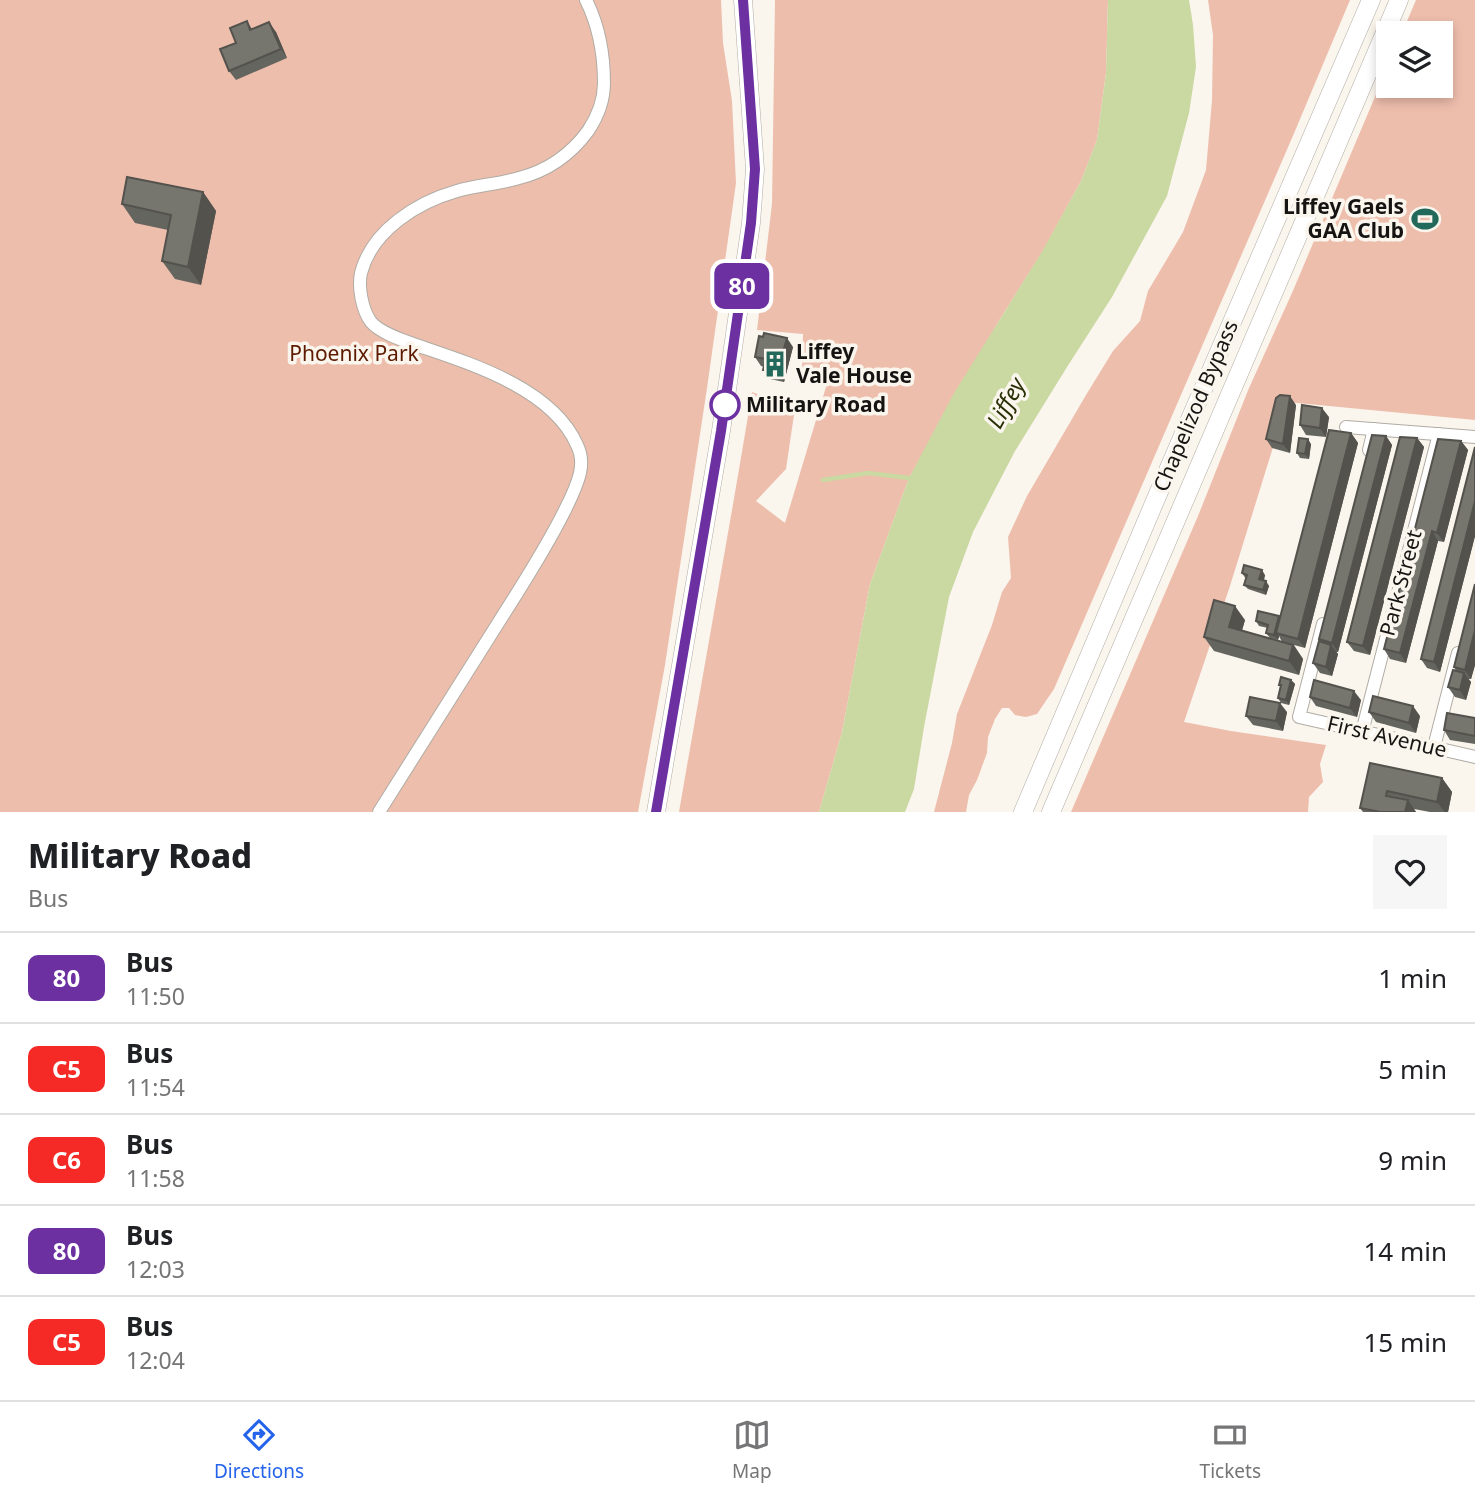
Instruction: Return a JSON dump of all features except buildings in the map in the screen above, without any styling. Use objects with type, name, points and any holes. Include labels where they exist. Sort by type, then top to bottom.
[{"type":"main road","points":[[656,812],[721,431],[751,223],[755,169],[743,0]]},
{"type":"main road","name":"Chapelizod Bypass","points":[[1023,812],[1371,0]]},
{"type":"main road","name":"Chapelizod Bypass","points":[[1051,812],[1399,0]]},
{"type":"street","points":[[379,812],[541,555],[574,491],[581,471],[580,451],[573,434],[557,414],[538,400],[489,372],[395,338],[372,323],[360,291],[362,272],[374,245],[392,224],[419,206],[457,191],[521,178],[551,165],[571,152],[580,142],[597,118],[604,94],[604,66],[598,32],[586,0]]},
{"type":"street","points":[[1346,427],[1475,437]]},
{"type":"street","points":[[1364,468],[1374,429]]},
{"type":"street","name":"Park Street","points":[[1362,732],[1440,434]]},
{"type":"street","name":"First Avenue","points":[[1327,610],[1299,717],[1475,757]]},
{"type":"street","points":[[1434,747],[1461,639]]},
{"type":"green space","name":"Phoenix Park","points":[[0,0],[721,0],[723,43],[732,101],[736,183],[665,665],[638,812],[0,812]]},
{"type":"green space","points":[[775,0],[1108,0],[1106,73],[1097,140],[1081,181],[1043,251],[1000,319],[909,478],[870,584],[842,732],[819,812],[679,812],[752,392],[795,408],[786,469],[756,501],[785,523],[829,377],[802,370],[803,334],[757,330],[772,204]]},
{"type":"green space","points":[[1208,0],[1350,0],[1054,689],[1037,714],[1026,717],[1015,715],[1009,708],[1002,708],[988,737],[987,753],[969,795],[966,812],[934,812],[957,714],[1002,592],[1011,578],[1008,537],[1027,496],[1086,395],[1113,351],[1140,321],[1148,291],[1183,232],[1206,170],[1212,100],[1213,35]]},
{"type":"green space","points":[[1416,0],[1475,0],[1475,420],[1287,402],[1230,586],[1184,722],[1326,745],[1320,764],[1323,782],[1309,797],[1308,812],[1071,812],[1376,94],[1376,98],[1453,98],[1453,21],[1407,21]]},
{"type":"water","name":"Liffey","points":[[1108,0],[1189,0],[1196,67],[1189,113],[1167,196],[1112,297],[1015,451],[973,532],[949,597],[914,789],[905,812],[819,812],[842,732],[870,584],[909,478],[954,393],[1043,250],[1081,181],[1097,140],[1106,73]]},
{"type":"waterway","points":[[823,480],[868,473],[909,478]]},
{"type":"bus line","name":"80","points":[[656,812],[721,431],[751,223],[755,169],[743,0]]},
{"type":"place","name":"Liffey Gaels GAA Club","points":[[1425,219]]},
{"type":"place","name":"Liffey Vale House","points":[[775,364]]},
{"type":"place","name":"Military Road","points":[[725,405]]}]
